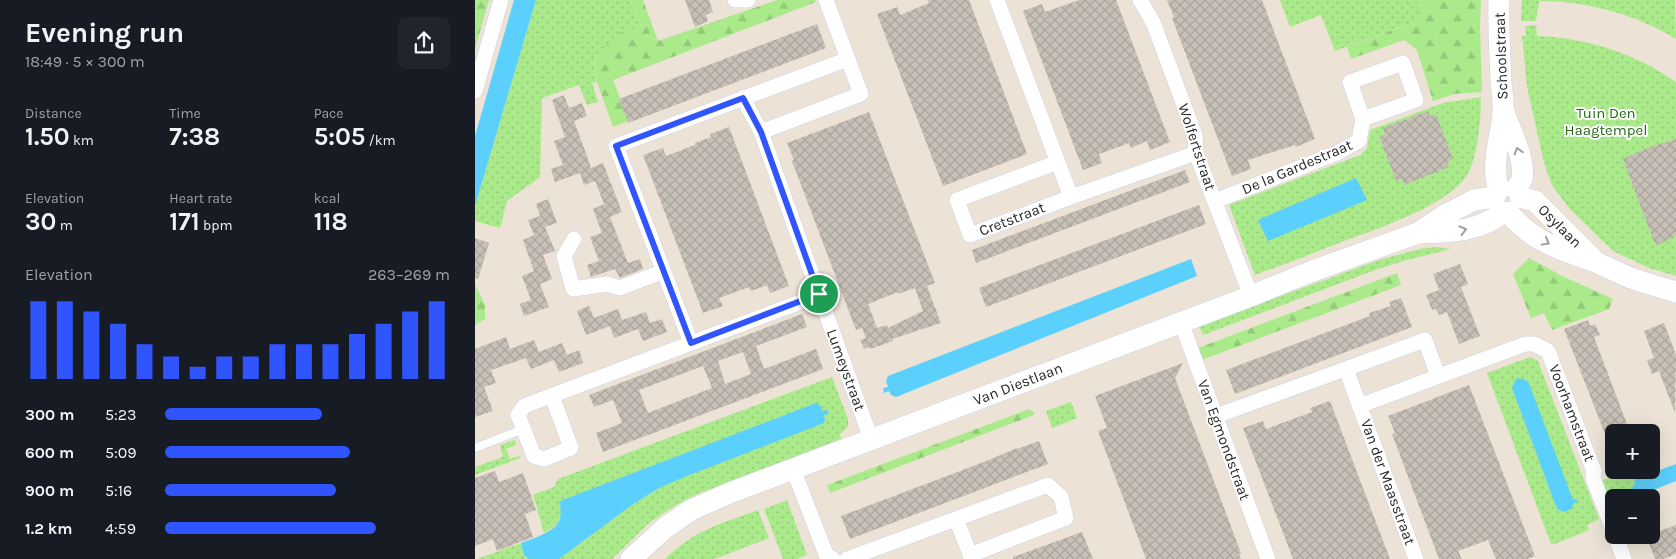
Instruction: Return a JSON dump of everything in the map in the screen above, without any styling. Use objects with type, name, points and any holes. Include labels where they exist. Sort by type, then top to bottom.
[{"type":"street","points":[[475,92],[501,0]]},
{"type":"street","points":[[735,0],[748,0]]},
{"type":"street","points":[[761,132],[861,94],[826,0]]},
{"type":"street","points":[[998,0],[1071,197],[1196,154]]},
{"type":"street","name":"Wolfertstraat","points":[[1140,0],[1153,22],[1195,135],[1196,154],[1251,296]]},
{"type":"street","name":"Schoolstraat","points":[[1499,0],[1498,28],[1503,112],[1517,145],[1521,162],[1522,180],[1507,199]]},
{"type":"street","points":[[691,343],[616,146],[848,59]]},
{"type":"street","points":[[1403,63],[1416,100],[1363,119],[1350,82],[1403,63]]},
{"type":"street","name":"Lumeystraat","points":[[743,98],[761,132],[871,439]]},
{"type":"street","name":"De la Gardestraat","points":[[1215,201],[1337,153],[1359,141],[1363,119]]},
{"type":"street","name":"Cretstraat","points":[[1058,162],[957,200],[970,235],[1071,197]]},
{"type":"street","name":"Van Diestlaan","points":[[631,559],[665,528],[691,510],[732,492],[1310,272],[1419,233],[1455,232],[1493,221],[1507,199]]},
{"type":"street","name":"Osylaan","points":[[1596,262],[1535,201],[1507,199],[1517,223],[1531,234],[1562,251],[1596,262],[1632,278],[1676,292]]},
{"type":"street","points":[[574,238],[564,256],[573,289],[607,284],[620,288],[663,271]]},
{"type":"street","points":[[552,396],[571,448],[544,459],[534,456],[523,429],[518,415],[525,406],[819,294]]},
{"type":"street","name":"Van Egmondstraat","points":[[1181,322],[1268,559]]},
{"type":"street","points":[[1215,416],[1425,340],[1438,376]]},
{"type":"street","name":"Van der Maasstraat","points":[[1359,406],[1525,344],[1534,344],[1548,351]]},
{"type":"street","name":"Voorhamstraat","points":[[1548,351],[1594,470],[1593,478],[1605,509]]},
{"type":"street","name":"Van der Maasstraat","points":[[1346,368],[1416,559]]},
{"type":"street","points":[[793,469],[826,554],[833,559]]},
{"type":"street","points":[[847,559],[1049,484],[1061,496],[1065,518],[971,557],[956,519]]},
{"type":"street","name":"Voorhamstraat","points":[[1618,544],[1624,559]]},
{"type":"lane","points":[[475,448],[523,429]]},
{"type":"green space","points":[[475,0],[489,0],[475,49]]},
{"type":"green space","points":[[536,0],[630,0],[641,26],[599,53],[594,61],[597,82],[592,83],[598,102],[587,105],[579,85],[542,98],[540,177],[507,201],[500,228],[475,221],[475,206]]},
{"type":"green space","points":[[630,0],[643,0],[658,41],[777,0],[815,0],[816,2],[613,80],[629,121],[613,127],[597,82],[594,61],[599,53],[622,31],[641,26]]},
{"type":"green space","points":[[1280,0],[1408,0],[1420,5],[1425,12],[1422,19],[1335,51],[1321,15],[1290,27]]},
{"type":"green space","points":[[1408,0],[1481,0],[1482,92],[1454,94],[1433,101],[1417,50],[1404,40],[1351,59],[1347,47],[1422,19],[1425,12],[1420,5]]},
{"type":"green space","points":[[1522,0],[1675,0],[1676,39],[1627,16],[1575,3],[1539,1],[1536,21],[1521,21]]},
{"type":"green space","name":"Tuin Den Haagtempel","points":[[1536,25],[1537,36],[1574,40],[1610,49],[1644,63],[1676,82],[1676,276],[1649,268],[1613,251],[1569,208],[1552,185],[1544,163],[1527,87],[1522,36],[1526,36],[1525,26]]},
{"type":"green space","points":[[1481,97],[1478,138],[1474,159],[1467,175],[1458,186],[1429,206],[1393,223],[1255,275],[1229,205],[1360,155],[1367,148],[1370,130],[1443,103]]},
{"type":"green space","points":[[1436,247],[1451,249],[1375,270],[1203,335],[1199,326],[1379,260],[1420,249]]},
{"type":"green space","points":[[1529,258],[1564,277],[1613,299],[1609,309],[1552,330],[1544,313],[1531,318],[1513,274]]},
{"type":"green space","points":[[1397,273],[1401,285],[1202,360],[1198,348]]},
{"type":"green space","points":[[475,284],[485,305],[485,319],[475,325]]},
{"type":"green space","points":[[1530,357],[1538,361],[1599,519],[1587,525],[1589,530],[1555,544],[1551,544],[1487,373]]},
{"type":"green space","points":[[832,377],[848,419],[848,427],[840,434],[841,439],[697,494],[676,505],[649,523],[612,559],[559,559],[632,505],[659,488],[824,415],[827,410],[561,516],[556,525],[544,533],[533,495],[554,487],[558,479]]},
{"type":"green space","points":[[1071,402],[1077,418],[1052,428],[1046,411]]},
{"type":"green space","points":[[1029,409],[1034,412],[1034,415],[830,493],[827,485]]},
{"type":"green space","points":[[515,440],[516,445],[506,449],[510,459],[519,456],[520,458],[475,475],[475,467],[503,457],[500,445]]},
{"type":"green space","points":[[1605,479],[1635,479],[1634,488],[1605,489],[1605,493],[1600,481]]},
{"type":"green space","points":[[787,500],[807,555],[797,559],[783,559],[764,509]]},
{"type":"green space","points":[[758,510],[769,538],[715,559],[665,559],[686,541],[697,535]]},
{"type":"green space","points":[[521,543],[524,555],[529,559],[477,559]]},
{"type":"water","points":[[514,0],[536,0],[475,206],[475,136]]},
{"type":"water","points":[[1356,178],[1367,200],[1268,241],[1258,220]]},
{"type":"water","points":[[1191,259],[1197,276],[896,397],[891,395],[889,391],[884,393],[883,388],[888,387],[886,381],[888,376]]},
{"type":"water","points":[[1516,379],[1528,381],[1573,500],[1577,499],[1578,502],[1574,503],[1571,509],[1564,512],[1557,509],[1512,388]]},
{"type":"water","points":[[816,403],[820,405],[822,411],[827,410],[829,414],[824,415],[824,423],[659,488],[632,505],[559,559],[529,559],[524,555],[521,543],[553,529],[559,521],[560,501]]},
{"type":"water","points":[[1676,464],[1676,481],[1656,489],[1630,489],[1634,487],[1635,479],[1660,479],[1660,470]]},
{"type":"building","points":[[685,0],[709,0],[713,12],[706,15],[708,21],[695,27]]},
{"type":"building","points":[[928,0],[969,0],[1027,154],[943,186],[877,14],[897,7],[900,15],[929,3]]},
{"type":"building","points":[[1079,0],[1116,0],[1170,142],[1150,150],[1147,141],[1131,148],[1129,143],[1099,154],[1102,163],[1083,170],[1023,11],[1042,4],[1045,12]]},
{"type":"building","points":[[1167,0],[1262,0],[1315,139],[1296,147],[1295,145],[1248,160],[1251,169],[1232,176],[1172,18],[1174,17]]},
{"type":"building","points":[[817,24],[826,48],[628,123],[619,99]]},
{"type":"building","points":[[564,95],[569,108],[582,103],[587,116],[574,121],[591,168],[603,163],[622,212],[610,217],[628,263],[640,259],[643,269],[620,278],[615,269],[591,277],[587,265],[599,261],[590,237],[602,233],[593,209],[604,204],[595,181],[584,185],[580,173],[555,182],[551,169],[563,165],[554,141],[565,137],[552,100]]},
{"type":"building","points":[[1428,111],[1430,116],[1436,114],[1453,159],[1447,162],[1449,167],[1404,185],[1402,179],[1396,181],[1379,136],[1385,134],[1383,128]]},
{"type":"building","points":[[869,112],[935,283],[927,286],[941,323],[892,339],[893,341],[870,349],[869,347],[864,349],[860,340],[866,338],[862,328],[856,330],[792,161],[794,160],[787,143]],"holes":[[[915,288],[923,311],[888,328],[887,325],[877,328],[868,304],[898,292],[898,294]]]},
{"type":"building","points":[[729,127],[789,286],[770,293],[767,285],[751,291],[749,287],[719,298],[723,306],[703,313],[643,155],[663,148],[666,156],[695,145],[695,143],[711,137],[710,134]]},
{"type":"building","points":[[1676,139],[1676,235],[1656,246],[1623,159],[1650,147]]},
{"type":"building","points":[[1185,170],[1190,182],[976,263],[972,250]]},
{"type":"building","points":[[548,199],[557,223],[545,227],[555,251],[543,255],[552,279],[540,284],[549,307],[524,316],[520,304],[531,300],[522,276],[534,271],[523,240],[534,235],[528,220],[540,216],[536,204]]},
{"type":"building","points":[[1199,205],[1206,224],[986,307],[979,288]]},
{"type":"building","points":[[475,238],[489,243],[478,279],[475,278]]},
{"type":"building","points":[[1460,264],[1468,284],[1461,287],[1480,336],[1459,344],[1447,312],[1439,315],[1436,309],[1432,310],[1426,295],[1439,290],[1433,274]]},
{"type":"building","points":[[1401,298],[1412,327],[1235,394],[1226,370],[1370,316],[1369,313],[1391,306],[1389,302]]},
{"type":"building","points":[[589,306],[594,318],[618,309],[622,320],[646,312],[650,323],[662,319],[667,332],[643,341],[638,329],[614,338],[610,326],[586,335],[577,311]]},
{"type":"building","points":[[802,314],[807,327],[756,346],[764,369],[816,349],[823,369],[603,452],[596,433],[622,423],[613,400],[594,407],[589,395]],"holes":[[[743,352],[751,374],[725,384],[718,361]],[[703,366],[712,388],[648,413],[639,390]]]},
{"type":"building","points":[[1588,320],[1590,326],[1595,324],[1600,335],[1594,337],[1627,424],[1605,424],[1605,434],[1564,329]]},
{"type":"building","points":[[1664,323],[1676,355],[1675,413],[1659,371],[1652,374],[1647,360],[1654,358],[1644,331]]},
{"type":"building","points":[[506,337],[510,349],[534,340],[539,352],[562,343],[567,355],[579,350],[583,363],[559,372],[554,360],[531,369],[526,358],[491,370],[496,383],[484,387],[493,411],[475,417],[475,349]]},
{"type":"building","points":[[1183,363],[1175,378],[1241,553],[1239,554],[1241,559],[1146,559],[1098,431],[1107,428],[1095,396]]},
{"type":"building","points":[[1469,385],[1535,556],[1528,559],[1496,559],[1488,540],[1458,551],[1462,559],[1439,559],[1392,434],[1395,433],[1388,416]]},
{"type":"building","points":[[1330,401],[1390,559],[1293,559],[1243,428],[1263,421],[1266,429],[1312,412],[1310,408]]},
{"type":"building","points":[[1039,441],[1048,464],[850,539],[841,516]]},
{"type":"building","points":[[495,471],[499,482],[523,473],[536,510],[525,514],[533,537],[497,551],[493,539],[475,546],[475,478]]},
{"type":"building","points":[[1676,525],[1676,554],[1663,559],[1655,559],[1649,544],[1660,544],[1660,531]]},
{"type":"building","points":[[1082,532],[1093,559],[1013,559],[1013,557]]},
{"type":"route","points":[[743,98],[761,132],[819,294],[691,343],[616,146],[683,119],[743,98]]}]
